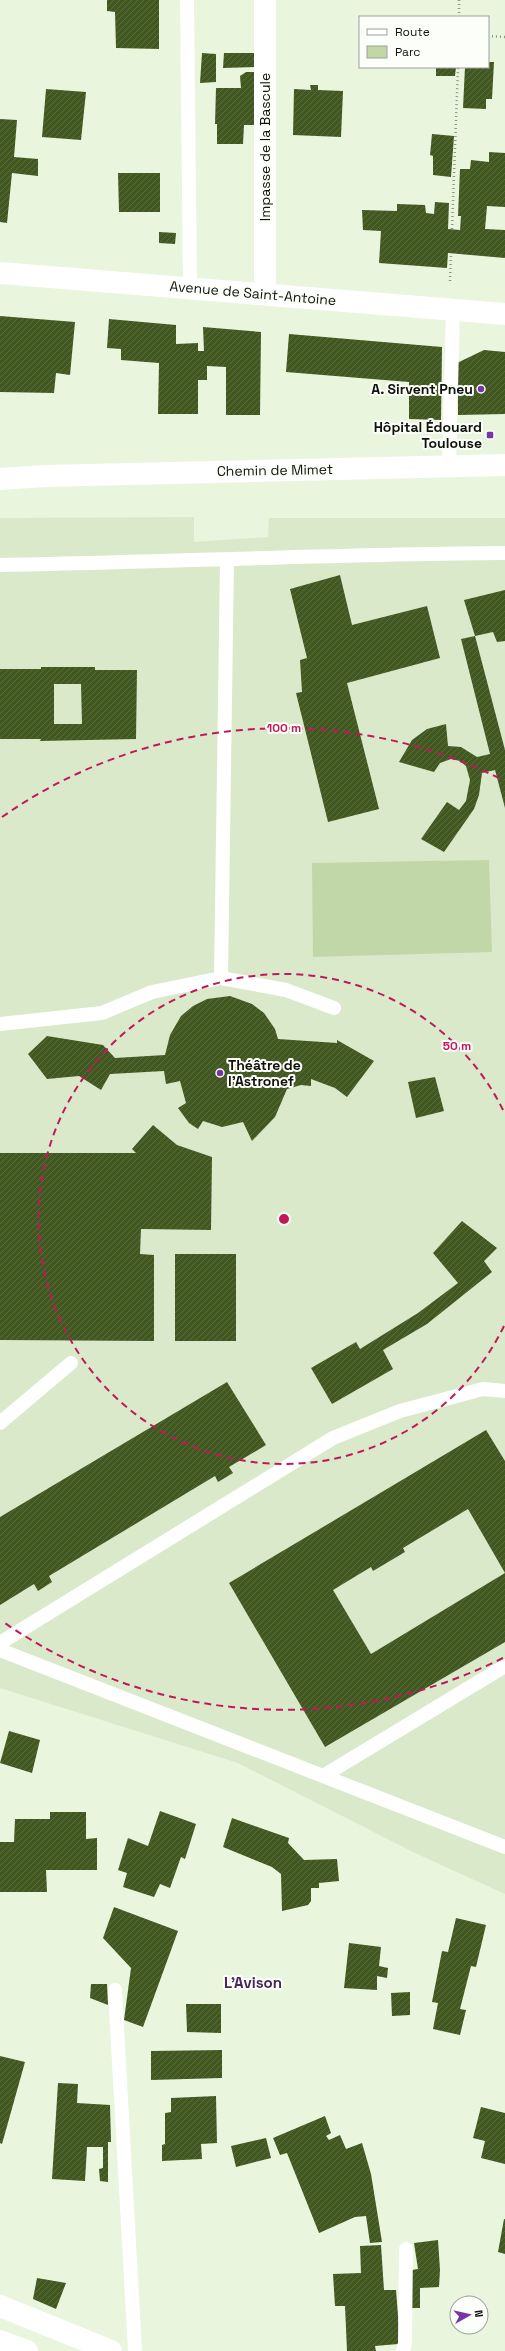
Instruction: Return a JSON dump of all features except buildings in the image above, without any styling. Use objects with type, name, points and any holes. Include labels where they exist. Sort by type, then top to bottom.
[{"type":"street","name":"Impasse de la Bascule","points":[[265,0],[266,294]]},
{"type":"street","name":"Avenue de Saint-Antoine","points":[[0,273],[505,314]]},
{"type":"street","name":"Chemin de Mimet","points":[[0,480],[45,476],[505,465]]},
{"type":"street","name":"Chemin de Mimet","points":[[0,474],[45,476]]},
{"type":"street","points":[[0,2306],[111,2351]]},
{"type":"street","points":[[0,2341],[27,2351]]},
{"type":"lane","points":[[187,0],[190,288]]},
{"type":"lane","points":[[449,466],[453,309]]},
{"type":"lane","points":[[0,565],[228,560],[387,554],[505,554]]},
{"type":"lane","points":[[221,978],[228,560]]},
{"type":"lane","points":[[0,1024],[102,1013],[152,992],[221,978],[286,990],[334,1008]]},
{"type":"lane","points":[[0,1423],[71,1363]]},
{"type":"lane","points":[[0,1643],[333,1438],[400,1411],[483,1389],[505,1390]]},
{"type":"lane","points":[[0,1650],[76,1681],[505,1847]]},
{"type":"lane","points":[[323,1776],[505,1666]]},
{"type":"lane","points":[[115,1990],[135,2351]]},
{"type":"lane","points":[[403,2351],[405,2344],[406,2249]]},
{"type":"path","points":[[459,0],[459,16]]},
{"type":"path","points":[[489,36],[505,37]]},
{"type":"path","points":[[452,229],[458,68]]},
{"type":"shaded area","points":[[194,517],[194,542],[268,537],[269,518],[505,518],[505,1894],[415,1853],[238,1763],[0,1688],[0,518]]},
{"type":"green space","points":[[489,860],[492,952],[313,957],[312,863]]},
{"type":"place","name":"A. Sirvent Pneu","points":[[481,389]]},
{"type":"place","name":"Hôpital Édouard Toulouse","points":[[490,435]]},
{"type":"place","name":"Théâtre de l'Astronef","points":[[220,1073]]},
{"type":"district","name":"L'Avison","points":[[253,1983]]}]
